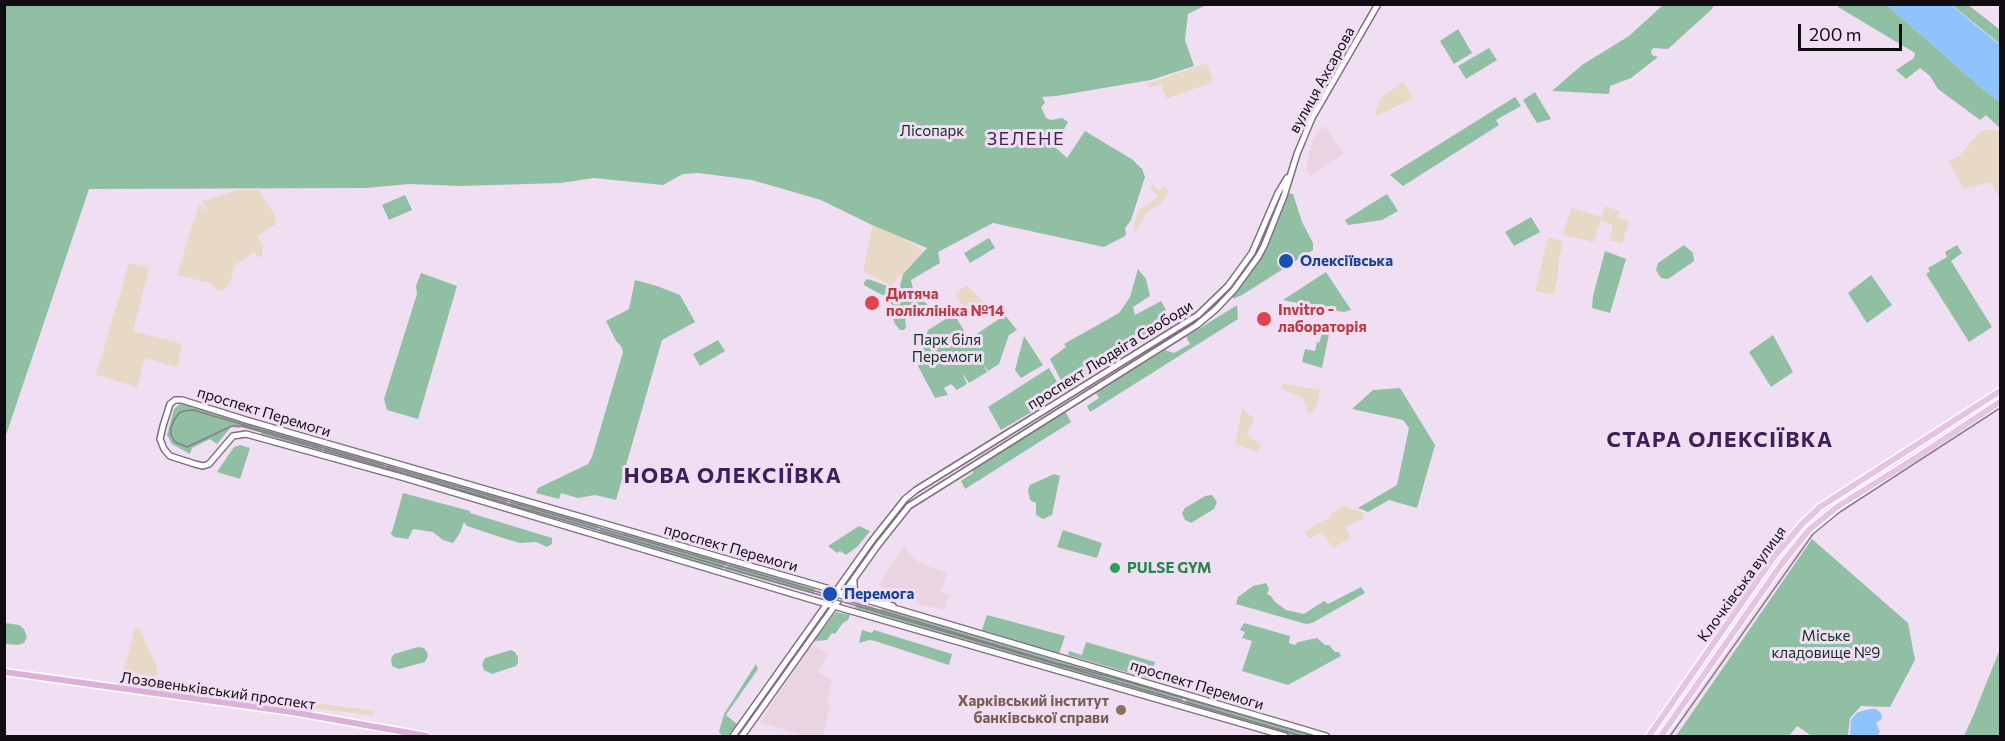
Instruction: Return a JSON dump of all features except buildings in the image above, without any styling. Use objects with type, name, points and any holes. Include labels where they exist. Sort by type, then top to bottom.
[{"type":"highway","name":"Лозовеньківський проспект","points":[[4,672],[292,712],[427,736]]},
{"type":"main road","name":"вулиця Ахсарова","points":[[1293,168],[1312,118],[1378,4]]},
{"type":"main road","name":"проспект Людвіга Свободи","points":[[742,736],[909,506],[1191,329],[1216,309],[1234,290],[1258,257],[1284,196],[1293,168]]},
{"type":"main road","name":"проспект Людвіга Свободи","points":[[733,736],[871,542],[907,496],[1181,327],[1212,302],[1228,286],[1252,253],[1278,193],[1293,168]]},
{"type":"main road","name":"Клочківська вулиця","points":[[1649,736],[1773,558],[1808,517],[2001,391]]},
{"type":"main road","name":"проспект Перемоги","points":[[1285,736],[827,604],[405,478],[243,434],[233,436],[209,464],[198,465],[167,453],[160,443],[160,436],[170,404],[175,400],[182,400],[1326,736]]},
{"type":"main road","name":"Клочківська вулиця","points":[[1661,736],[1783,562],[1815,524],[1837,507],[2001,402]]},
{"type":"main road","points":[[507,508],[510,496]]},
{"type":"main road","points":[[855,578],[854,588],[858,593],[886,602],[902,611]]},
{"type":"main road","points":[[777,588],[779,591],[814,603],[817,612],[810,628]]},
{"type":"shaded area","points":[[1207,63],[1213,82],[1166,99],[1161,84],[1149,88],[1147,84]]},
{"type":"shaded area","points":[[1403,82],[1413,98],[1377,116],[1375,113],[1380,99]]},
{"type":"shaded area","points":[[1325,126],[1343,154],[1310,176],[1306,169],[1313,139],[1316,133]]},
{"type":"shaded area","points":[[2000,130],[2000,198],[1990,182],[1964,189],[1948,161],[1959,156],[1980,132]]},
{"type":"shaded area","points":[[1153,184],[1159,191],[1165,185],[1169,192],[1159,205],[1148,211],[1136,232],[1133,229],[1138,211],[1158,197],[1150,188]]},
{"type":"shaded area","points":[[238,190],[258,190],[274,213],[276,224],[257,236],[263,245],[262,255],[258,258],[254,252],[237,264],[236,262],[230,283],[222,291],[210,283],[177,275],[199,204],[208,213],[202,201]]},
{"type":"shaded area","points":[[1605,206],[1620,211],[1618,218],[1629,221],[1622,243],[1609,240],[1613,225],[1600,221],[1594,242],[1563,235],[1571,208],[1602,217]]},
{"type":"shaded area","points":[[873,225],[907,240],[923,251],[891,286],[863,271]]},
{"type":"shaded area","points":[[1548,237],[1563,241],[1553,295],[1535,291]]},
{"type":"shaded area","points":[[129,263],[149,268],[133,331],[182,344],[177,367],[145,358],[137,387],[96,375]]},
{"type":"shaded area","points":[[967,285],[985,303],[966,313],[955,293]]},
{"type":"shaded area","points":[[1283,383],[1320,390],[1317,405],[1313,411],[1308,414],[1303,398],[1281,389]]},
{"type":"shaded area","points":[[1242,408],[1254,419],[1247,435],[1261,445],[1258,452],[1235,444]]},
{"type":"shaded area","points":[[1343,506],[1362,512],[1365,518],[1346,527],[1350,538],[1333,548],[1322,532],[1309,539],[1305,532]]},
{"type":"shaded area","points":[[904,546],[917,562],[947,573],[941,592],[949,595],[945,610],[883,595],[885,589],[879,584]]},
{"type":"shaded area","points":[[135,628],[140,629],[157,668],[156,676],[123,672]]},
{"type":"shaded area","points":[[814,645],[828,654],[818,672],[832,680],[827,701],[830,704],[823,736],[805,736],[760,722],[809,648]]},
{"type":"shaded area","points":[[121,676],[374,711],[373,716],[121,681]]},
{"type":"green space","name":"Лісопарк","points":[[4,5],[1206,5],[1188,14],[1185,40],[1194,66],[1151,80],[1042,97],[1045,103],[1041,107],[1046,118],[1051,120],[1062,118],[1068,122],[1055,147],[1067,158],[1085,131],[1133,160],[1142,169],[1145,177],[1131,220],[1125,228],[1125,236],[1104,247],[993,223],[938,252],[940,263],[911,280],[915,297],[930,308],[915,310],[905,320],[904,330],[900,330],[895,324],[893,319],[896,309],[886,297],[864,285],[864,282],[867,279],[887,286],[895,299],[901,302],[904,296],[900,286],[903,274],[927,248],[821,200],[752,180],[699,173],[683,174],[663,185],[594,178],[561,183],[460,186],[409,184],[366,188],[89,189],[5,438]]},
{"type":"green space","points":[[1663,5],[1714,5],[1668,49],[1653,48],[1652,55],[1658,57],[1631,78],[1610,86],[1609,94],[1552,91],[1582,65],[1629,36]]},
{"type":"green space","points":[[1838,5],[1887,5],[2000,102],[2000,128],[1986,115],[1980,120],[1938,89],[1930,76],[1920,68],[1906,79],[1896,70],[1914,58],[1915,53]]},
{"type":"green space","points":[[1952,5],[1968,5],[2000,30],[2000,44]]},
{"type":"green space","points":[[1458,29],[1472,53],[1454,64],[1440,41]]},
{"type":"green space","points":[[1489,48],[1497,60],[1466,79],[1458,66]]},
{"type":"green space","points":[[1535,92],[1551,119],[1537,123],[1523,100]]},
{"type":"green space","points":[[1515,97],[1521,106],[1496,120],[1499,125],[1403,186],[1390,175]]},
{"type":"green space","points":[[1289,193],[1293,194],[1302,222],[1313,243],[1313,250],[1233,299],[1263,254]]},
{"type":"green space","points":[[1387,194],[1398,211],[1382,220],[1348,225],[1345,220]]},
{"type":"green space","points":[[405,195],[412,210],[389,220],[382,205]]},
{"type":"green space","points":[[1531,217],[1540,232],[1514,246],[1505,232]]},
{"type":"green space","points":[[989,238],[995,248],[970,263],[964,253]]},
{"type":"green space","points":[[1684,245],[1693,253],[1694,261],[1668,279],[1661,278],[1656,270],[1658,263]]},
{"type":"green space","points":[[1957,245],[1962,253],[1951,261],[1992,327],[1969,342],[1926,274],[1930,271],[1928,268],[1947,257],[1945,252]]},
{"type":"green space","points":[[1605,251],[1626,259],[1610,313],[1592,308]]},
{"type":"green space","points":[[1138,269],[1146,279],[1150,296],[1133,307],[1135,315],[1161,301],[1173,322],[1069,387],[1064,386],[1050,359],[1066,347],[1064,344],[1119,313],[1130,297]]},
{"type":"green space","points":[[1326,272],[1351,310],[1344,312],[1283,300]]},
{"type":"green space","points":[[421,273],[457,286],[418,419],[387,410],[384,399],[417,294],[416,286]]},
{"type":"green space","points":[[1871,275],[1892,305],[1867,323],[1848,293]]},
{"type":"green space","points":[[635,280],[680,295],[695,322],[662,340],[616,500],[595,495],[578,498],[561,493],[559,499],[536,493],[538,488],[588,464],[592,457],[623,352],[606,321],[629,309]]},
{"type":"green space","points":[[1237,305],[1238,319],[1090,412],[1087,406],[1099,398],[1096,393],[1165,350],[1174,353],[1190,344],[1186,337]]},
{"type":"green space","name":"Парк біля Перемоги","points":[[954,314],[969,339],[1005,315],[1017,330],[1009,335],[999,364],[988,371],[983,364],[987,372],[969,383],[962,372],[967,384],[957,390],[951,384],[944,388],[948,395],[935,398],[918,366],[928,330]]},
{"type":"green space","points":[[1322,333],[1329,334],[1322,368],[1302,362],[1305,349],[1315,351]]},
{"type":"green space","points":[[1773,335],[1793,372],[1771,387],[1749,352]]},
{"type":"green space","points":[[1024,336],[1043,365],[1021,378],[1015,370]]},
{"type":"green space","points":[[718,340],[725,351],[700,366],[693,354]]},
{"type":"green space","points":[[1049,368],[1061,389],[1044,400],[1047,403],[1001,430],[988,407]]},
{"type":"green space","points":[[1400,388],[1435,445],[1417,508],[1389,500],[1368,512],[1358,508],[1397,485],[1409,428],[1403,420],[1352,409],[1373,390]]},
{"type":"green space","points":[[180,404],[262,427],[260,432],[231,427],[217,444],[210,439],[192,448],[190,454],[172,444],[167,435],[174,409]]},
{"type":"green space","points":[[1065,411],[1071,422],[965,489],[961,481],[973,473],[973,470]]},
{"type":"green space","points":[[263,429],[323,444],[321,452],[261,434]]},
{"type":"green space","points":[[240,445],[250,448],[240,479],[217,472],[234,447]]},
{"type":"green space","points":[[325,445],[385,462],[383,468],[323,452]]},
{"type":"green space","points":[[387,465],[505,497],[507,502],[504,504],[385,469]]},
{"type":"green space","points":[[1054,474],[1060,476],[1052,515],[1043,519],[1036,515],[1036,503],[1030,500],[1028,490],[1030,485]]},
{"type":"green space","points":[[403,493],[470,511],[470,513],[552,538],[552,544],[547,547],[536,542],[520,543],[467,526],[464,522],[453,543],[443,540],[433,532],[413,529],[408,539],[394,537],[390,533]]},
{"type":"green space","points":[[1212,495],[1217,502],[1214,509],[1191,523],[1185,520],[1182,513],[1185,508],[1205,496]]},
{"type":"green space","points":[[511,500],[598,525],[597,530],[512,507]]},
{"type":"green space","points":[[859,526],[870,531],[858,546],[846,555],[840,551],[837,553],[828,546]]},
{"type":"green space","points":[[600,528],[623,534],[624,532],[729,562],[722,569],[599,533]]},
{"type":"green space","points":[[1063,530],[1102,543],[1097,558],[1057,547]]},
{"type":"green space","name":"Міське кладовище №9","points":[[1812,539],[1908,623],[1915,660],[1890,707],[1861,706],[1850,718],[1848,736],[1812,736],[1797,726],[1789,736],[1676,736]]},
{"type":"green space","points":[[731,563],[815,589],[814,594],[724,569]]},
{"type":"green space","points":[[1266,583],[1269,589],[1267,594],[1275,602],[1286,610],[1304,614],[1324,601],[1328,604],[1361,587],[1365,593],[1312,623],[1306,624],[1236,604],[1238,597],[1253,586]]},
{"type":"green space","points":[[857,603],[881,610],[882,608],[1183,696],[1182,702],[855,608]]},
{"type":"green space","points":[[836,612],[850,615],[848,620],[827,640],[814,641]]},
{"type":"green space","points":[[987,615],[1065,636],[1059,654],[982,630]]},
{"type":"green space","points":[[5,623],[19,625],[24,629],[27,637],[24,643],[5,644]]},
{"type":"green space","points":[[1244,623],[1290,636],[1289,643],[1295,645],[1298,642],[1317,638],[1325,645],[1329,645],[1335,652],[1339,652],[1341,656],[1288,685],[1242,671],[1252,641],[1242,638],[1245,632],[1240,630]]},
{"type":"green space","points":[[862,630],[872,633],[874,630],[952,654],[949,665],[875,641],[859,643]]},
{"type":"green space","points":[[1086,642],[1155,662],[1150,679],[1068,655],[1069,651],[1082,655]]},
{"type":"green space","points":[[418,647],[424,648],[427,652],[425,662],[399,669],[392,666],[391,659],[394,654]]},
{"type":"green space","points":[[2000,649],[2000,736],[1964,736],[1974,714]]},
{"type":"green space","points":[[511,650],[518,657],[516,666],[492,674],[484,670],[482,664],[485,658]]},
{"type":"green space","points":[[756,664],[758,669],[726,715],[737,724],[728,736],[723,736],[719,732],[724,714]]},
{"type":"green space","points":[[1186,699],[1323,736],[1294,736],[1185,705]]},
{"type":"water","points":[[1887,5],[1951,5],[2000,45],[2000,102],[1984,90]]},
{"type":"water","points":[[1876,709],[1881,713],[1882,719],[1876,723],[1880,732],[1877,736],[1850,736],[1853,717],[1858,712]]},
{"type":"tram line","points":[[1670,736],[1813,534],[1840,512],[2000,408]]},
{"type":"tram line","points":[[1302,736],[242,426],[232,426],[187,447],[175,442],[171,435],[171,428],[179,413],[193,410],[1056,663],[1315,736]]},
{"type":"place","name":"Олексіївська","points":[[1286,261]]},
{"type":"place","name":"Дитяча поліклініка №14","points":[[872,303]]},
{"type":"place","name":"Invitro - лабораторія","points":[[1264,319]]},
{"type":"place","name":"PULSE GYM","points":[[1115,568]]},
{"type":"place","name":"Перемога","points":[[830,594]]},
{"type":"place","name":"Харківський інститут банківської справи","points":[[1121,710]]},
{"type":"district","name":"ЗЕЛЕНЕ","points":[[1026,139]]},
{"type":"district","name":"СТАРА ОЛЕКСІЇВКА","points":[[1720,440]]},
{"type":"district","name":"НОВА ОЛЕКСІЇВКА","points":[[733,476]]}]
